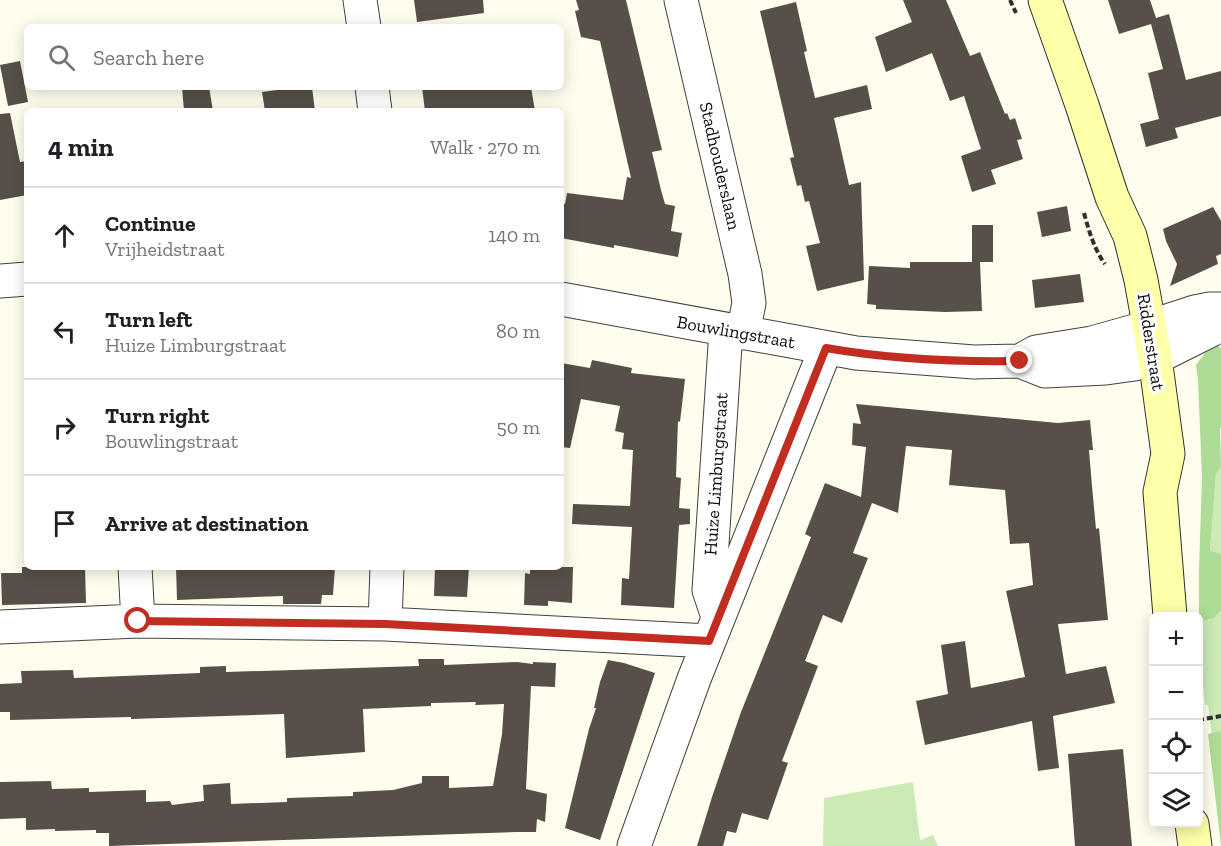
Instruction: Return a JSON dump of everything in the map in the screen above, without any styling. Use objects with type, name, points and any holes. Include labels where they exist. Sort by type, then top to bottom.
[{"type":"street","points":[[360,0],[364,24]]},
{"type":"street","name":"Stadhouderslaan","points":[[681,0],[745,273],[749,303],[734,331]]},
{"type":"street","name":"Ridderstraat","points":[[1045,0],[1112,197],[1112,240],[1142,345],[1168,454],[1160,492],[1170,612]]},
{"type":"street","points":[[372,90],[375,108]]},
{"type":"street","points":[[0,281],[24,279]]},
{"type":"street","name":"Bouwlingstraat","points":[[564,300],[856,353],[962,361],[1020,361],[1036,352],[1092,343],[1142,345],[1211,330],[1221,321]]},
{"type":"street","name":"Bouwlingstraat","points":[[1142,345],[1195,312],[1221,309]]},
{"type":"street","name":"Huize Limburgstraat","points":[[714,629],[709,590],[734,331]]},
{"type":"street","name":"Huize Limburgstraat","points":[[634,846],[714,629],[826,348]]},
{"type":"street","points":[[135,570],[138,621]]},
{"type":"street","points":[[385,624],[387,570]]},
{"type":"street","points":[[0,627],[138,621],[714,629]]},
{"type":"street","points":[[1193,828],[1195,846]]},
{"type":"path","points":[[1203,719],[1221,716]]},
{"type":"green space","points":[[1218,346],[1221,348],[1221,467],[1216,474],[1210,551],[1221,554],[1221,610],[1214,618],[1203,621],[1203,612],[1199,612],[1202,478],[1196,365],[1205,353]]},
{"type":"green space","points":[[1221,467],[1221,554],[1210,552],[1216,474]]},
{"type":"green space","points":[[1221,610],[1221,810],[1208,705],[1205,705],[1203,687],[1203,621],[1214,618]]},
{"type":"green space","points":[[1221,731],[1221,846],[1208,734]]},
{"type":"green space","points":[[913,782],[920,840],[933,835],[938,846],[823,846],[824,798]]},
{"type":"building","points":[[414,0],[483,0],[484,13],[417,22]]},
{"type":"building","points":[[576,0],[626,0],[662,150],[652,152],[661,190],[665,204],[675,206],[671,231],[682,233],[678,257],[564,239],[564,204],[567,193],[623,200],[627,177],[631,178],[600,41],[581,37],[575,11],[579,10]]},
{"type":"building","points":[[903,0],[946,0],[970,56],[980,52],[1005,114],[1007,113],[1010,120],[1015,118],[1022,139],[1017,140],[1023,159],[991,170],[996,184],[972,192],[961,156],[981,149],[964,96],[950,101],[932,53],[886,72],[875,37],[912,22]]},
{"type":"building","points":[[1108,0],[1150,0],[1156,18],[1169,14],[1186,80],[1221,71],[1221,116],[1175,128],[1178,138],[1146,147],[1140,124],[1159,119],[1148,73],[1163,69],[1151,24],[1119,34]]},
{"type":"building","points":[[796,2],[807,51],[804,52],[815,98],[867,85],[872,109],[834,118],[849,185],[861,182],[864,280],[817,291],[806,246],[820,243],[809,201],[805,202],[801,185],[797,186],[790,158],[794,157],[760,11]]},
{"type":"building","points":[[20,61],[28,102],[8,106],[0,65]]},
{"type":"building","points":[[182,90],[210,90],[212,108],[184,108]]},
{"type":"building","points":[[312,90],[315,108],[265,108],[262,92]]},
{"type":"building","points":[[422,90],[532,90],[534,108],[425,108]]},
{"type":"building","points":[[10,113],[20,162],[24,161],[24,196],[0,200],[0,114]]},
{"type":"building","points":[[1067,206],[1071,231],[1042,237],[1037,212]]},
{"type":"building","points":[[1213,207],[1221,221],[1221,254],[1216,256],[1218,264],[1170,286],[1177,264],[1163,229]]},
{"type":"building","points":[[972,225],[993,225],[993,262],[980,262],[982,311],[876,309],[876,305],[867,304],[869,266],[910,268],[910,262],[972,262]]},
{"type":"building","points":[[1080,274],[1084,302],[1035,308],[1032,280]]},
{"type":"building","points":[[592,360],[632,368],[631,373],[685,379],[680,422],[678,421],[676,477],[681,478],[679,508],[690,509],[690,524],[679,525],[674,608],[621,605],[622,578],[629,579],[632,527],[572,524],[573,504],[630,506],[633,450],[622,449],[624,433],[615,431],[620,406],[581,399],[570,448],[564,447],[564,364],[590,368]]},
{"type":"building","points":[[856,404],[1058,423],[1090,420],[1093,450],[1089,450],[1092,486],[1096,529],[1099,528],[1108,620],[1058,624],[1066,674],[1106,666],[1115,703],[1053,716],[1059,768],[1038,771],[1032,721],[925,745],[916,701],[948,694],[941,645],[965,641],[971,688],[1025,677],[1006,591],[1033,585],[1029,543],[1010,544],[1005,490],[949,485],[952,450],[906,446],[898,513],[872,503],[853,553],[868,558],[842,623],[823,615],[805,661],[818,666],[782,761],[788,763],[768,820],[742,813],[736,833],[727,831],[723,846],[697,846],[741,712],[811,537],[805,534],[825,483],[861,497],[866,447],[852,445],[853,423],[861,424]]},
{"type":"building","points":[[22,567],[24,570],[85,570],[86,603],[2,605],[1,573],[22,573]]},
{"type":"building","points":[[564,567],[573,567],[572,603],[548,601],[548,606],[524,605],[525,573],[530,574],[530,570],[564,570]]},
{"type":"building","points":[[176,570],[335,570],[333,595],[322,595],[321,604],[283,604],[283,596],[177,600]]},
{"type":"building","points":[[435,570],[469,570],[467,597],[434,596]]},
{"type":"building","points":[[418,659],[444,659],[444,665],[556,663],[555,687],[531,686],[526,789],[547,794],[545,822],[537,819],[536,832],[109,846],[109,833],[96,833],[96,830],[26,830],[26,818],[0,819],[0,782],[51,781],[52,789],[89,788],[89,792],[146,790],[146,802],[170,801],[172,805],[204,801],[203,785],[230,783],[231,804],[287,802],[287,798],[353,796],[353,792],[393,790],[422,783],[422,776],[449,776],[449,788],[493,786],[502,734],[504,704],[431,703],[431,706],[363,709],[365,752],[286,758],[284,714],[10,720],[10,712],[0,712],[0,684],[22,683],[21,671],[73,670],[74,678],[200,673],[200,667],[226,666],[226,672],[419,666]]},
{"type":"building","points":[[608,660],[655,673],[600,840],[565,828],[596,708],[594,708],[600,682]]},
{"type":"building","points":[[1123,749],[1132,846],[1075,846],[1068,754]]},
{"type":"route","points":[[138,621],[385,624],[709,641],[826,348],[856,353],[974,362],[1020,361]]}]
